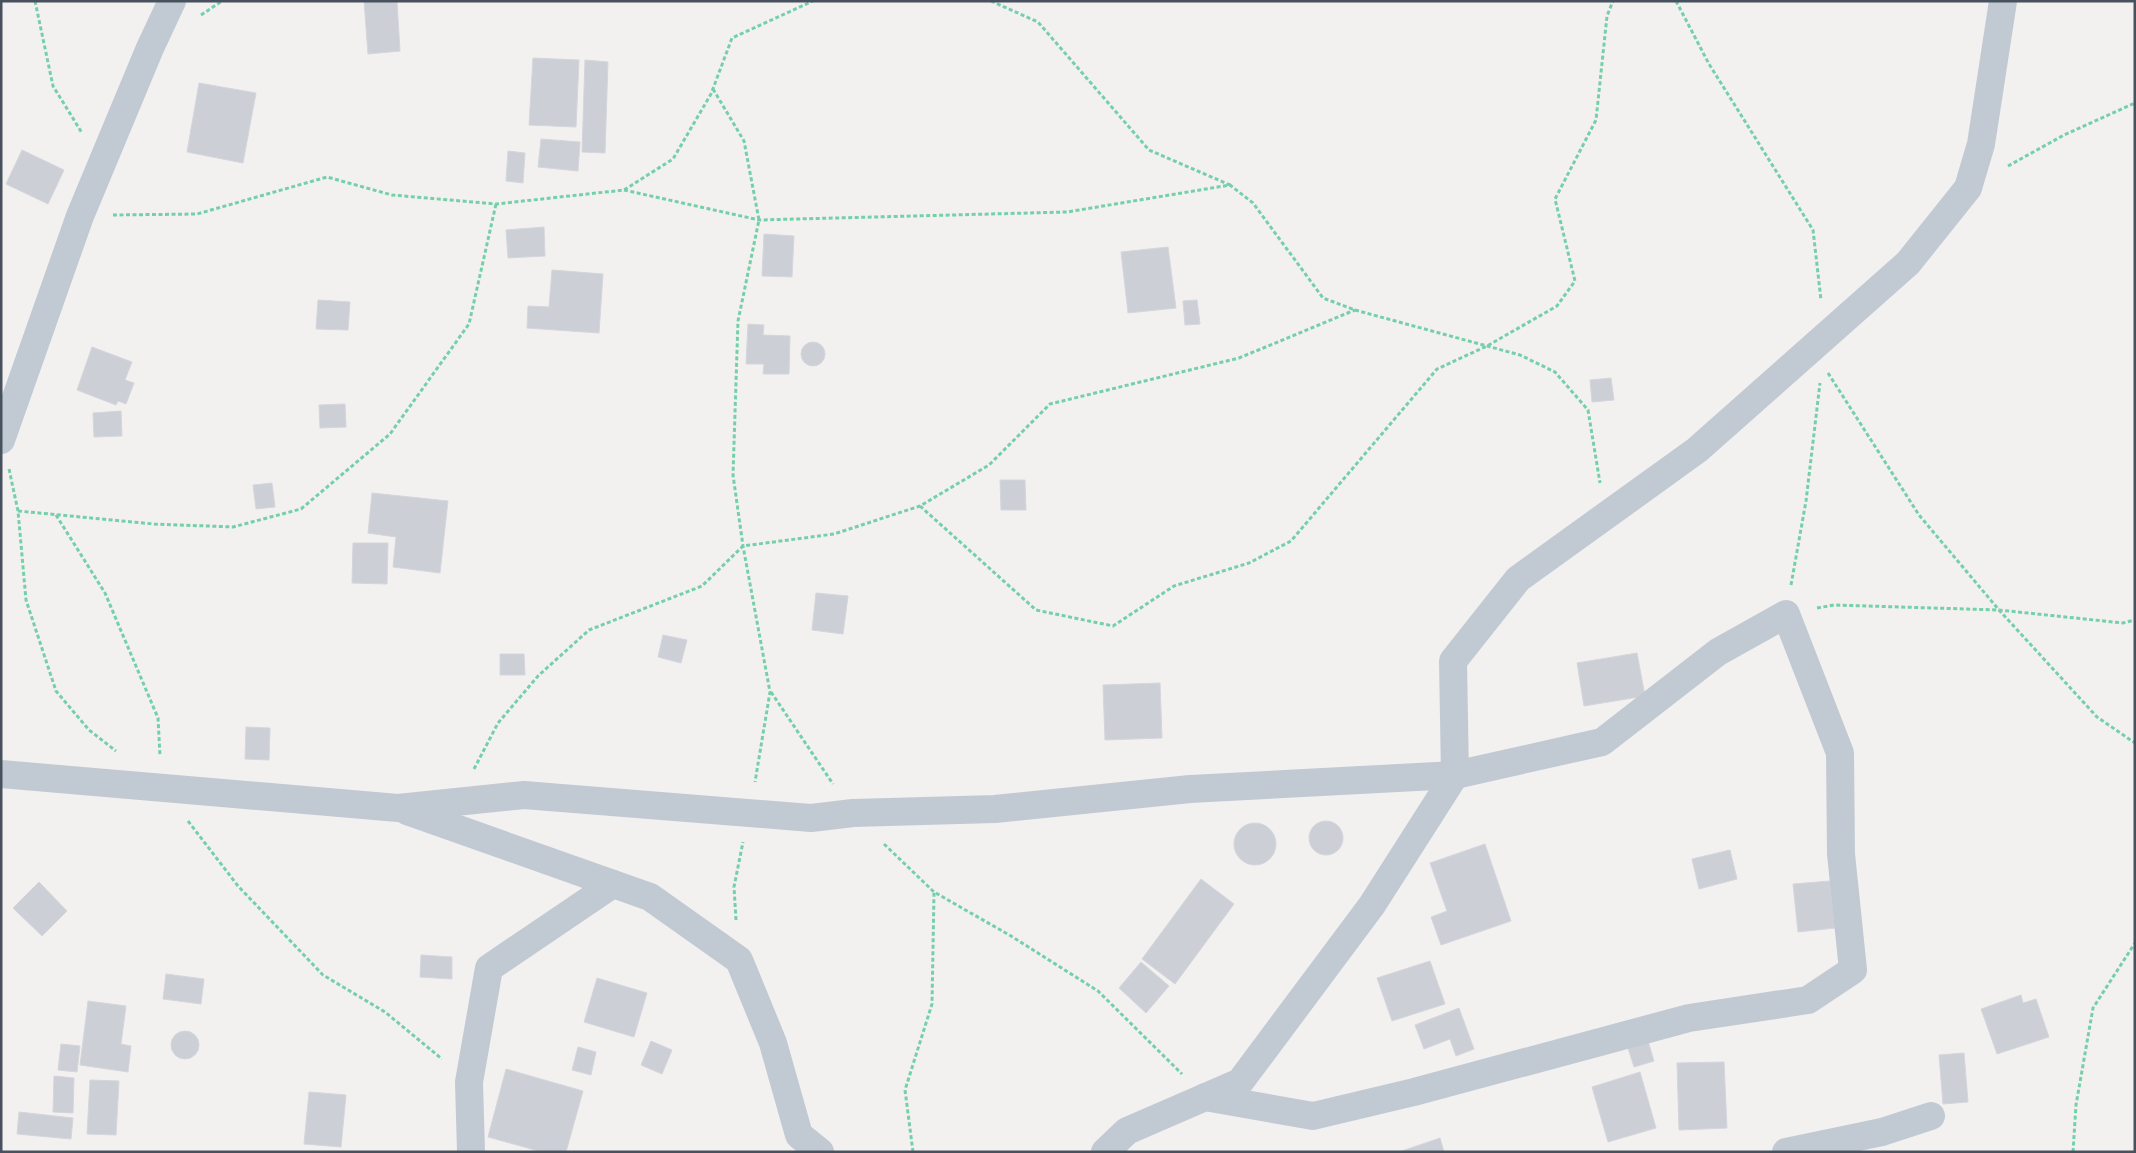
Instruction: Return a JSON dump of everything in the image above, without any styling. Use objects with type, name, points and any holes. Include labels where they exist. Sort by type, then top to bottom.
[{"type":"street","points":[[1,440],[80,216],[150,48],[172,1]]},
{"type":"street","points":[[1104,1152],[1127,1132],[1240,1082],[1372,905],[1455,775],[1453,661],[1518,579],[1697,450],[1823,351],[1908,263],[1968,188],[1981,144],[2003,1]]},
{"type":"street","points":[[1,774],[398,808],[524,795],[812,818],[853,813],[995,809],[1190,789],[1455,775],[1602,742],[1718,652],[1786,614],[1840,753],[1841,854],[1853,970],[1808,1000],[1689,1018],[1414,1092],[1313,1116],[1205,1097]]},
{"type":"street","points":[[398,808],[650,897],[739,960],[773,1043],[799,1135],[820,1152]]},
{"type":"street","points":[[471,1152],[469,1082],[489,968],[613,884]]},
{"type":"street","points":[[1786,1152],[1882,1132],[1931,1116]]},
{"type":"path","points":[[35,1],[53,86],[101,166]]},
{"type":"path","points":[[624,190],[673,159],[713,89],[732,38],[813,1]]},
{"type":"path","points":[[991,1],[1038,22],[1149,150],[1230,185],[1254,203],[1323,298],[1356,310],[1520,355],[1555,372],[1588,410],[1606,515]]},
{"type":"path","points":[[920,506],[1036,610],[1113,626],[1174,586],[1249,563],[1291,541],[1437,369],[1487,346],[1558,306],[1575,281],[1555,199],[1596,120],[1608,16],[1613,1]]},
{"type":"path","points":[[1676,1],[1709,64],[1813,230],[1823,351],[1806,501],[1786,614],[1834,605],[1999,610],[2123,623],[2135,620]]},
{"type":"path","points":[[713,89],[744,141],[759,220],[738,321],[733,474],[743,546],[770,692],[734,887],[739,960]]},
{"type":"path","points":[[1968,188],[2064,135],[2135,103]]},
{"type":"path","points":[[80,216],[197,214],[327,177],[392,195],[496,204],[624,190],[759,220],[1067,212],[1230,185]]},
{"type":"path","points":[[18,511],[154,524],[233,527],[301,509],[390,434],[469,324],[496,204]]},
{"type":"path","points":[[457,802],[498,723],[538,676],[589,630],[702,586],[743,546],[834,534],[920,506],[989,465],[1050,404],[1239,358],[1356,310]]},
{"type":"path","points":[[1823,351],[1919,515],[1999,610],[2097,717],[2135,743]]},
{"type":"path","points":[[55,514],[105,593],[158,718],[162,787]]},
{"type":"path","points":[[770,692],[853,813],[934,892],[1011,936],[1098,991],[1205,1097]]},
{"type":"path","points":[[913,1152],[905,1090],[932,1004],[934,892]]},
{"type":"path","points":[[2073,1152],[2076,1105],[2093,1008],[2135,943]]},
{"type":"building","points":[[364,1],[397,1],[400,51],[368,54]]},
{"type":"building","points":[[533,58],[579,60],[576,127],[529,125]]},
{"type":"building","points":[[585,60],[608,62],[605,153],[582,152]]},
{"type":"building","points":[[199,83],[256,93],[243,163],[187,152]]},
{"type":"building","points":[[541,139],[580,142],[578,171],[538,167]]},
{"type":"building","points":[[22,150],[64,170],[48,204],[6,184]]},
{"type":"building","points":[[508,151],[525,153],[523,183],[506,181]]},
{"type":"building","points":[[544,227],[545,256],[508,258],[506,230]]},
{"type":"building","points":[[764,234],[794,236],[792,277],[762,276]]},
{"type":"building","points":[[1168,247],[1176,308],[1128,313],[1121,252]]},
{"type":"building","points":[[552,270],[603,274],[599,333],[527,328],[528,306],[549,307]]},
{"type":"building","points":[[318,300],[350,302],[348,330],[316,329]]},
{"type":"building","points":[[1197,300],[1200,324],[1185,325],[1183,301]]},
{"type":"building","points":[[748,324],[764,325],[763,335],[790,336],[789,374],[763,374],[764,364],[746,364]]},
{"type":"building","points":[[808,342],[818,342],[825,349],[825,359],[818,366],[808,366],[801,359],[801,349]]},
{"type":"building","points":[[92,347],[132,362],[125,380],[134,383],[126,404],[118,401],[116,405],[77,390]]},
{"type":"building","points":[[1611,378],[1614,400],[1592,402],[1590,380]]},
{"type":"building","points":[[345,404],[346,427],[320,428],[319,405]]},
{"type":"building","points":[[121,411],[122,436],[94,437],[93,413]]},
{"type":"building","points":[[1000,480],[1025,480],[1026,510],[1001,510]]},
{"type":"building","points":[[272,483],[275,507],[256,509],[253,485]]},
{"type":"building","points":[[372,493],[448,501],[440,573],[393,567],[396,537],[368,533]]},
{"type":"building","points":[[353,543],[388,543],[387,584],[352,583]]},
{"type":"building","points":[[816,593],[848,596],[843,634],[812,630]]},
{"type":"building","points":[[663,635],[687,640],[681,663],[658,657]]},
{"type":"building","points":[[1637,653],[1645,696],[1584,706],[1577,663]]},
{"type":"building","points":[[500,654],[524,654],[525,675],[500,675]]},
{"type":"building","points":[[1160,683],[1162,738],[1105,740],[1103,685]]},
{"type":"building","points":[[246,727],[270,728],[269,760],[245,759]]},
{"type":"building","points":[[1326,821],[1333,822],[1338,826],[1342,831],[1342,845],[1338,850],[1333,854],[1326,855],[1319,854],[1314,850],[1310,845],[1309,838],[1310,831],[1314,826],[1319,822]]},
{"type":"building","points":[[1259,823],[1267,826],[1273,832],[1276,844],[1273,856],[1267,862],[1251,865],[1243,862],[1237,856],[1234,840],[1237,832],[1243,826]]},
{"type":"building","points":[[1485,844],[1511,921],[1441,945],[1431,917],[1447,911],[1430,863]]},
{"type":"building","points":[[1730,850],[1737,879],[1699,889],[1692,859]]},
{"type":"building","points":[[1201,879],[1234,904],[1175,984],[1142,959]]},
{"type":"building","points":[[1830,881],[1835,928],[1798,932],[1793,884]]},
{"type":"building","points":[[39,882],[67,911],[42,936],[13,908]]},
{"type":"building","points":[[421,955],[452,957],[452,979],[420,977]]},
{"type":"building","points":[[1430,961],[1445,1004],[1392,1021],[1377,978]]},
{"type":"building","points":[[1141,962],[1169,986],[1146,1013],[1119,988]]},
{"type":"building","points":[[166,974],[204,979],[201,1004],[163,999]]},
{"type":"building","points":[[597,978],[647,993],[634,1037],[584,1022]]},
{"type":"building","points":[[2021,995],[2023,1003],[2036,999],[2049,1037],[1997,1054],[1981,1009]]},
{"type":"building","points":[[88,1001],[126,1006],[121,1044],[131,1046],[128,1072],[80,1065]]},
{"type":"building","points":[[1459,1008],[1474,1049],[1456,1056],[1450,1039],[1424,1049],[1415,1025]]},
{"type":"building","points":[[185,1031],[195,1035],[199,1045],[195,1055],[185,1059],[175,1055],[171,1045],[175,1035]]},
{"type":"building","points":[[651,1041],[672,1050],[662,1074],[641,1065]]},
{"type":"building","points":[[1648,1041],[1654,1061],[1634,1067],[1628,1048]]},
{"type":"building","points":[[61,1044],[80,1046],[77,1072],[58,1070]]},
{"type":"building","points":[[578,1047],[596,1052],[591,1075],[572,1070]]},
{"type":"building","points":[[1964,1053],[1968,1102],[1943,1104],[1939,1055]]},
{"type":"building","points":[[1724,1062],[1727,1128],[1679,1130],[1677,1063]]},
{"type":"building","points":[[506,1069],[583,1091],[566,1152],[542,1152],[488,1137]]},
{"type":"building","points":[[1640,1072],[1656,1128],[1608,1142],[1592,1087]]},
{"type":"building","points":[[54,1076],[74,1078],[73,1113],[53,1112]]},
{"type":"building","points":[[90,1080],[119,1081],[116,1135],[87,1134]]},
{"type":"building","points":[[309,1092],[346,1095],[341,1147],[304,1144]]},
{"type":"building","points":[[19,1112],[73,1118],[71,1139],[17,1134]]},
{"type":"building","points":[[1440,1138],[1444,1152],[1399,1152]]}]
